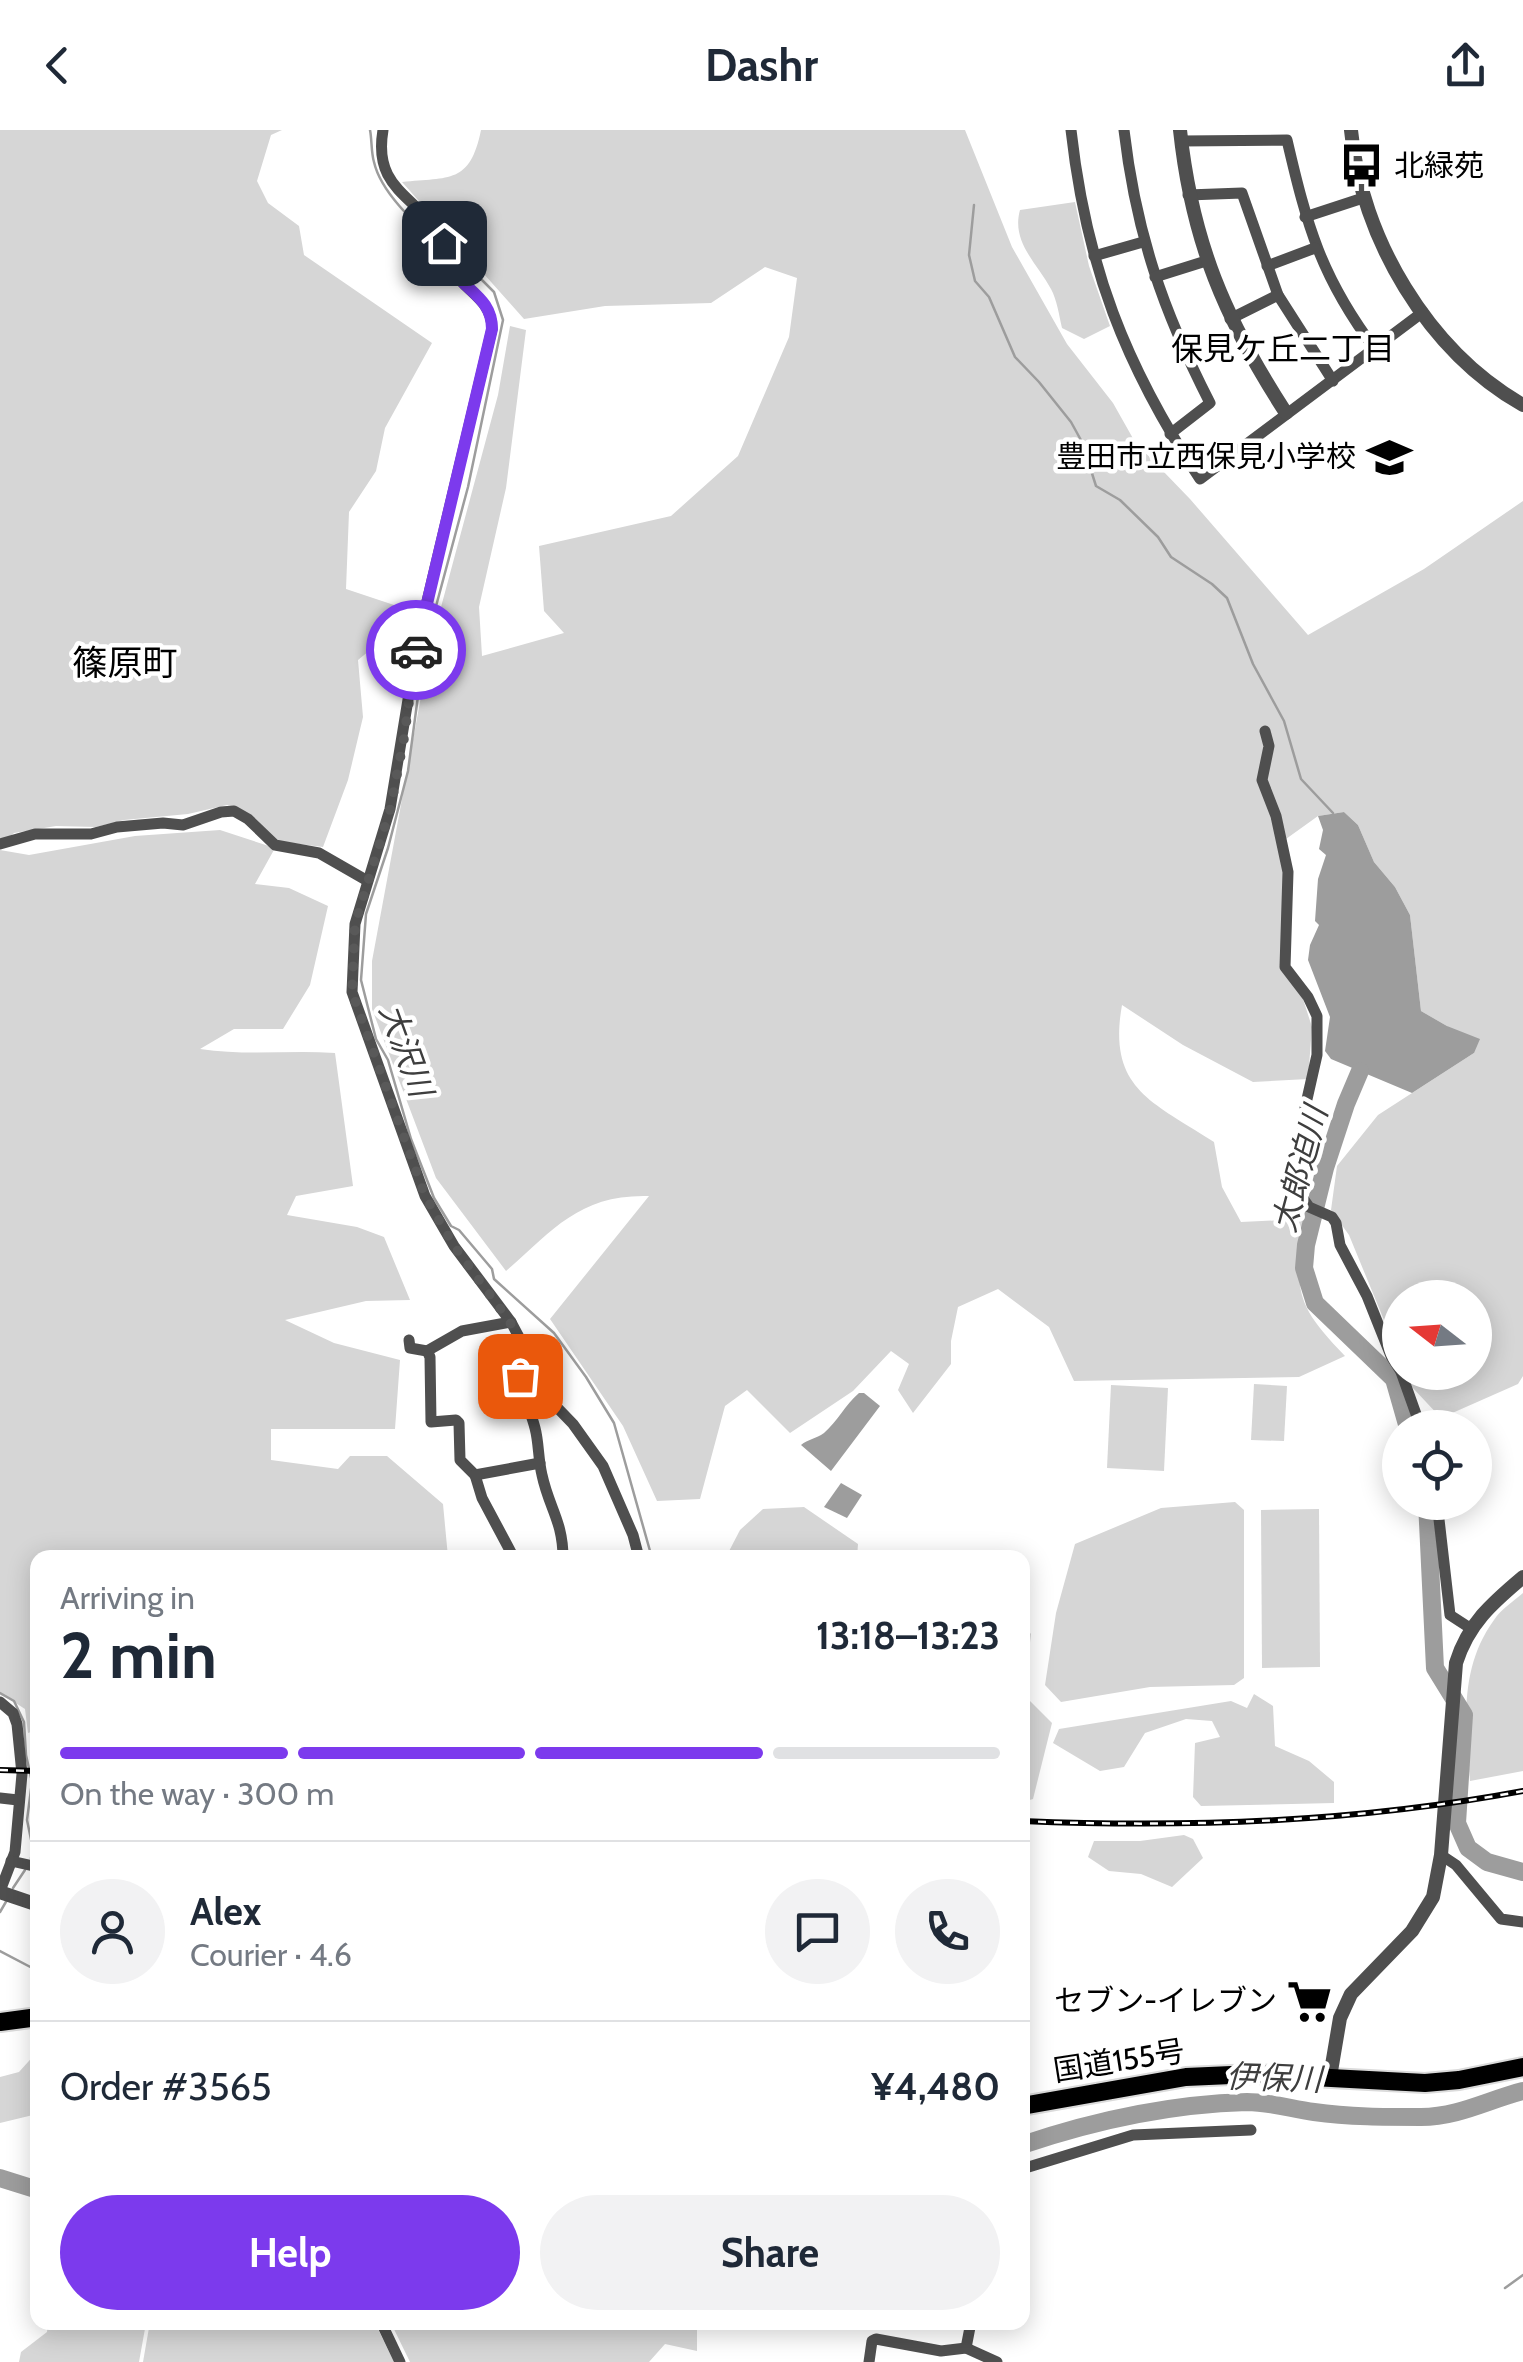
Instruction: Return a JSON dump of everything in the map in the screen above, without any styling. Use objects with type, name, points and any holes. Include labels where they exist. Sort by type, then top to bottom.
[{"type":"highway","points":[[0,2022],[30,2017]]},
{"type":"highway","name":"国道155号","points":[[1030,2105],[1186,2076],[1254,2074],[1425,2083],[1460,2080],[1523,2066]]},
{"type":"street","points":[[383,130],[383,161],[391,184],[440,234],[455,274],[484,302],[492,329],[418,639],[390,810],[355,924],[352,992],[425,1196],[454,1246],[510,1322],[520,1339],[528,1369],[603,1466],[637,1550]]},
{"type":"street","points":[[1071,130],[1094,256],[1115,324],[1148,396],[1200,479],[1423,312]]},
{"type":"street","points":[[1124,130],[1143,242],[1181,347],[1210,403],[1170,434]]},
{"type":"street","points":[[1350,130],[1363,198],[1377,236],[1423,312],[1466,364],[1523,405]]},
{"type":"street","points":[[1286,413],[1230,319],[1206,261],[1188,195],[1181,135],[1287,140],[1315,248],[1340,300],[1375,349]]},
{"type":"street","points":[[1188,195],[1242,193],[1278,295],[1333,381]]},
{"type":"street","points":[[1305,217],[1363,198]]},
{"type":"street","points":[[1094,256],[1143,242]]},
{"type":"street","points":[[1267,266],[1315,248]]},
{"type":"street","points":[[1155,276],[1206,261]]},
{"type":"street","points":[[1230,319],[1278,295]]},
{"type":"street","points":[[1264,731],[1269,746],[1262,780],[1276,816],[1288,872],[1284,966],[1308,996],[1317,1016],[1317,1055],[1305,1108],[1302,1197],[1309,1208],[1332,1217],[1340,1244],[1368,1296],[1382,1334]]},
{"type":"street","points":[[0,844],[49,833],[91,834],[145,824],[183,825],[234,811],[275,844],[319,853],[366,880]]},
{"type":"street","points":[[409,1340],[413,1350],[427,1351],[462,1330],[510,1322]]},
{"type":"street","points":[[520,1339],[524,1397],[538,1438],[540,1463],[560,1520],[562,1550]]},
{"type":"street","points":[[427,1351],[431,1422],[459,1423],[460,1460],[474,1475],[510,1550]]},
{"type":"street","points":[[474,1475],[540,1463]]},
{"type":"street","points":[[1439,1520],[1450,1615],[1470,1628]]},
{"type":"street","points":[[1330,2077],[1340,2018],[1351,1994],[1426,1913],[1439,1877],[1456,1663],[1470,1628],[1523,1578]]},
{"type":"street","points":[[0,1702],[13,1713],[22,1774],[12,1862],[0,1891],[30,1903]]},
{"type":"street","points":[[0,1798],[18,1800]]},
{"type":"street","points":[[1441,1855],[1456,1865],[1501,1919],[1523,1922]]},
{"type":"street","points":[[12,1862],[30,1865]]},
{"type":"street","points":[[1030,2166],[1133,2134],[1251,2130]]},
{"type":"street","points":[[386,2330],[400,2362]]},
{"type":"street","points":[[966,2348],[970,2330]]},
{"type":"street","points":[[868,2362],[876,2338],[941,2357],[966,2348],[997,2362]]},
{"type":"shaded area","points":[[0,130],[282,130],[271,135],[257,181],[268,203],[299,226],[304,255],[432,343],[385,428],[376,471],[349,512],[346,589],[397,606],[381,641],[358,660],[363,717],[348,780],[323,847],[275,841],[239,808],[227,805],[96,827],[56,826],[14,833],[6,840],[0,838]]},
{"type":"shaded area","points":[[481,130],[965,130],[1012,247],[1067,344],[1113,403],[1135,442],[1308,635],[1424,569],[1523,501],[1523,1376],[1518,1384],[1459,1410],[1434,1410],[1415,1390],[1492,1390],[1492,1280],[1382,1280],[1382,1315],[1349,1235],[1331,1210],[1337,1166],[1378,1115],[1474,1053],[1447,1026],[1421,1011],[1410,915],[1395,887],[1374,862],[1358,825],[1344,812],[1318,816],[1279,844],[1287,872],[1281,968],[1303,999],[1312,1027],[1308,1079],[1253,1082],[1183,1045],[1122,1005],[1119,1033],[1128,1075],[1140,1090],[1214,1142],[1222,1187],[1241,1222],[1305,1219],[1300,1263],[1302,1294],[1315,1322],[1345,1356],[1299,1377],[1074,1381],[1049,1327],[998,1289],[958,1307],[951,1364],[913,1413],[898,1390],[909,1364],[891,1351],[853,1391],[790,1433],[747,1390],[725,1406],[700,1499],[657,1501],[623,1426],[550,1319],[649,1196],[604,1201],[586,1208],[554,1228],[506,1271],[436,1178],[372,1009],[372,961],[430,648],[498,395],[510,326],[526,330],[506,488],[479,607],[482,656],[564,633],[544,611],[539,546],[671,516],[738,456],[789,337],[797,278],[765,267],[711,303],[605,306],[524,319],[402,182],[455,174],[464,169]]},
{"type":"shaded area","points":[[1075,202],[1089,266],[1110,326],[1084,339],[1062,328],[1053,293],[1022,242],[1018,222],[1020,210]]},
{"type":"shaded area","points":[[1344,812],[1358,825],[1374,862],[1395,887],[1410,915],[1421,1011],[1480,1039],[1474,1053],[1412,1093],[1331,1059],[1325,1051],[1330,1017],[1308,960],[1319,925],[1315,921],[1318,879],[1326,855],[1319,849],[1323,830],[1318,816]]},
{"type":"shaded area","points":[[220,830],[275,848],[255,884],[289,888],[328,906],[310,985],[283,1029],[234,1029],[200,1049],[335,1053],[353,1186],[296,1196],[287,1215],[357,1227],[384,1237],[410,1300],[366,1301],[285,1320],[334,1343],[400,1360],[395,1429],[271,1429],[271,1460],[338,1469],[350,1456],[387,1456],[443,1504],[447,1550],[30,1550],[28,1733],[25,1709],[0,1693],[0,850],[29,855],[135,836]]},
{"type":"shaded area","points":[[1254,1384],[1287,1386],[1284,1441],[1251,1440]]},
{"type":"shaded area","points":[[1111,1385],[1168,1388],[1164,1471],[1107,1468]]},
{"type":"shaded area","points":[[859,1393],[880,1406],[831,1471],[801,1445],[824,1433]]},
{"type":"shaded area","points":[[841,1483],[862,1495],[847,1518],[824,1507]]},
{"type":"shaded area","points":[[1235,1502],[1244,1510],[1244,1678],[1234,1685],[1150,1687],[1061,1702],[1045,1685],[1056,1613],[1075,1544],[1161,1508]]},
{"type":"shaded area","points":[[804,1507],[858,1544],[858,1550],[730,1550],[740,1530],[763,1509]]},
{"type":"shaded area","points":[[1319,1509],[1320,1667],[1262,1668],[1261,1510]]},
{"type":"shaded area","points":[[1523,1593],[1523,1771],[1470,1781],[1466,1718],[1475,1658],[1497,1616]]},
{"type":"shaded area","points":[[1254,1694],[1273,1706],[1275,1746],[1309,1761],[1334,1782],[1334,1803],[1201,1806],[1193,1797],[1195,1743],[1220,1737],[1212,1721],[1186,1719],[1145,1733],[1124,1767],[1100,1771],[1053,1743],[1059,1729],[1231,1701],[1247,1708]]},
{"type":"shaded area","points":[[1030,1701],[1052,1723],[1030,1800]]},
{"type":"shaded area","points":[[1184,1835],[1193,1839],[1203,1858],[1172,1887],[1141,1874],[1109,1871],[1088,1857],[1094,1841],[1140,1841]]},
{"type":"shaded area","points":[[30,2060],[30,2116],[0,2123],[0,2077],[19,2072]]},
{"type":"shaded area","points":[[145,2330],[139,2362],[19,2362],[21,2352],[47,2332]]},
{"type":"shaded area","points":[[149,2330],[378,2330],[394,2362],[143,2362]]},
{"type":"shaded area","points":[[394,2330],[697,2330],[697,2351],[665,2344],[649,2362],[410,2362]]},
{"type":"waterway","name":"大沢川","points":[[370,130],[374,162],[384,185],[400,207],[439,245]]},
{"type":"waterway","points":[[974,205],[969,255],[975,281],[989,297],[1015,357],[1071,422],[1096,486],[1120,500],[1158,537],[1171,557],[1227,598],[1253,664],[1284,721],[1301,779],[1333,813]]},
{"type":"waterway","name":"大沢川","points":[[451,249],[494,292],[503,320],[468,487],[424,651],[408,771],[366,914],[361,980],[376,1039],[388,1060],[411,1139],[434,1198],[451,1226],[459,1230],[492,1269],[494,1279],[554,1333],[586,1377],[614,1423],[650,1550]]},
{"type":"waterway","name":"太郎迫川","points":[[1360,1071],[1325,1168],[1304,1268],[1315,1303],[1394,1379],[1403,1410]]},
{"type":"waterway","name":"太郎迫川","points":[[1428,1520],[1435,1668],[1464,1715],[1457,1823],[1468,1848],[1487,1862],[1523,1872]]},
{"type":"waterway","points":[[0,1693],[14,1701],[24,1722],[30,1773]]},
{"type":"waterway","points":[[30,1797],[30,1834]]},
{"type":"waterway","points":[[13,1888],[25,1870]]},
{"type":"waterway","points":[[0,1912],[7,1900]]},
{"type":"waterway","points":[[0,1951],[30,1967]]},
{"type":"waterway","name":"伊保川","points":[[1030,2143],[1105,2121],[1190,2106],[1255,2102],[1341,2115],[1421,2117],[1460,2111],[1523,2091]]},
{"type":"waterway","name":"伊保川","points":[[0,2178],[30,2187]]},
{"type":"waterway","points":[[1505,2288],[1523,2275]]},
{"type":"railway","points":[[0,1770],[30,1771]]},
{"type":"railway","points":[[1030,1821],[1148,1824],[1274,1820],[1398,1810],[1523,1791]]},
{"type":"way so far","points":[[416,650],[390,810],[355,924],[352,992],[425,1196],[454,1246],[495,1298],[520,1339],[524,1356],[519,1365],[520,1376]]},
{"type":"place","name":"北緑苑","points":[[1361,166]]},
{"type":"place","name":"豊田市立西保見小学校","points":[[1389,457]]},
{"type":"place","name":"セブン-イレブン","points":[[1310,2001]]},
{"type":"district","name":"保見ケ丘二丁目","points":[[1283,349]]},
{"type":"district","name":"篠原町","points":[[125,663]]},
{"type":"route","points":[[416,650],[492,329],[484,302],[455,274],[444,243]]}]
